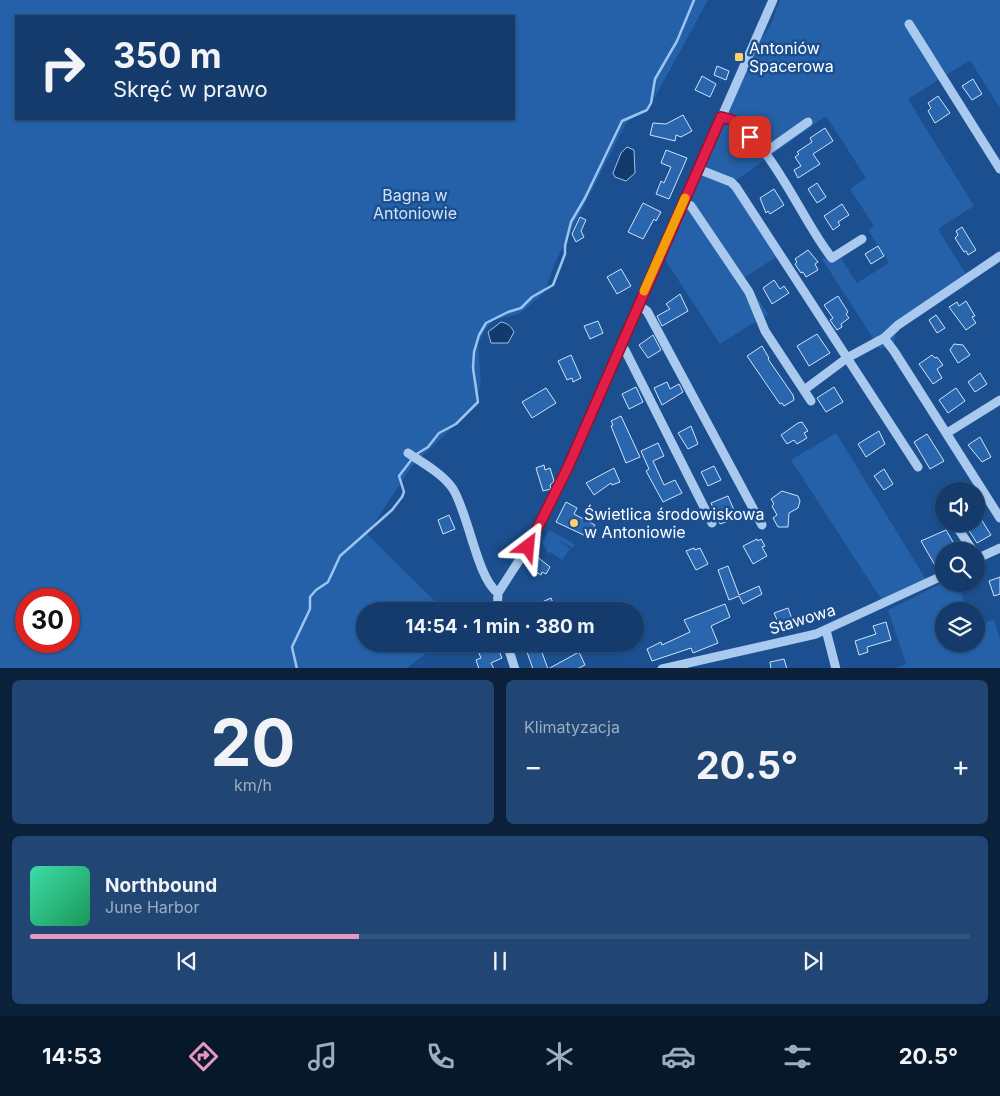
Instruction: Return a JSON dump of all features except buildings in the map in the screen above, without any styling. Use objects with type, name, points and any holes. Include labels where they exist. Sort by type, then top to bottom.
[{"type":"street","points":[[498,602],[498,593],[539,528],[773,0]]},
{"type":"street","points":[[909,24],[1000,169]]},
{"type":"street","points":[[721,117],[732,120],[743,129],[764,154],[832,258],[862,239]]},
{"type":"street","points":[[764,154],[808,122]]},
{"type":"street","points":[[698,169],[731,182],[736,187],[918,468]]},
{"type":"street","points":[[684,202],[691,206],[749,292],[765,331],[811,401]]},
{"type":"street","points":[[804,390],[847,358],[884,338],[898,325],[1000,256]]},
{"type":"street","points":[[638,306],[647,311],[762,525]]},
{"type":"street","points":[[884,338],[1000,518]]},
{"type":"street","points":[[620,346],[625,350],[712,523]]},
{"type":"street","points":[[947,434],[1000,400]]},
{"type":"street","points":[[408,453],[451,487],[475,544],[487,583],[498,593]]},
{"type":"street","points":[[985,554],[1000,548]]},
{"type":"street","name":"Stawowa","points":[[662,668],[798,639],[826,630],[935,579]]},
{"type":"street","points":[[826,630],[836,668]]},
{"type":"street","points":[[510,652],[515,668]]},
{"type":"green space","name":"Bagna w Antoniowie","points":[[0,0],[708,0],[650,106],[626,123],[555,263],[544,293],[519,314],[494,320],[484,331],[478,344],[481,382],[475,406],[412,466],[367,534],[436,602],[356,602],[356,652],[428,652],[407,668],[0,668]]},
{"type":"green space","points":[[780,0],[1000,0],[1000,108],[970,60],[908,99],[974,206],[938,229],[971,282],[896,331],[894,344],[880,349],[822,259],[836,251],[857,283],[889,263],[868,230],[874,226],[850,189],[866,178],[826,116],[731,184],[776,257],[744,278],[768,314],[720,344],[664,258],[756,47],[771,24]]},
{"type":"green space","points":[[836,433],[927,581],[883,602],[791,460]]},
{"type":"green space","points":[[549,530],[575,544],[572,548],[559,541],[570,549],[562,560],[551,552],[549,554],[542,543]]},
{"type":"green space","points":[[935,586],[935,592],[961,592],[964,602],[935,602],[935,652],[985,652],[985,622],[994,620],[1000,640],[1000,668],[895,668],[906,664],[888,610]]},
{"type":"shaded area","points":[[627,147],[634,150],[635,173],[626,181],[615,177],[613,173],[621,153]]},
{"type":"shaded area","points":[[501,322],[509,325],[514,332],[508,343],[491,343],[488,332]]},
{"type":"waterway","points":[[297,668],[292,647],[310,609],[310,597],[316,590],[328,582],[340,556],[392,510],[402,497],[404,492],[399,476],[415,455],[428,447],[439,433],[456,424],[478,402],[473,368],[474,352],[479,335],[486,323],[521,308],[532,297],[553,285],[565,254],[571,222],[585,198],[622,121],[647,110],[651,103],[655,79],[677,41],[694,0]]},
{"type":"slow traffic","points":[[644,291],[685,198]]},
{"type":"place","name":"Antoniów Spacerowa","points":[[739,57]]},
{"type":"place","name":"Świetlica środowiskowa w Antoniowie","points":[[574,523]]},
{"type":"route","points":[[528,547],[568,467],[721,117],[732,120],[750,137]]}]
